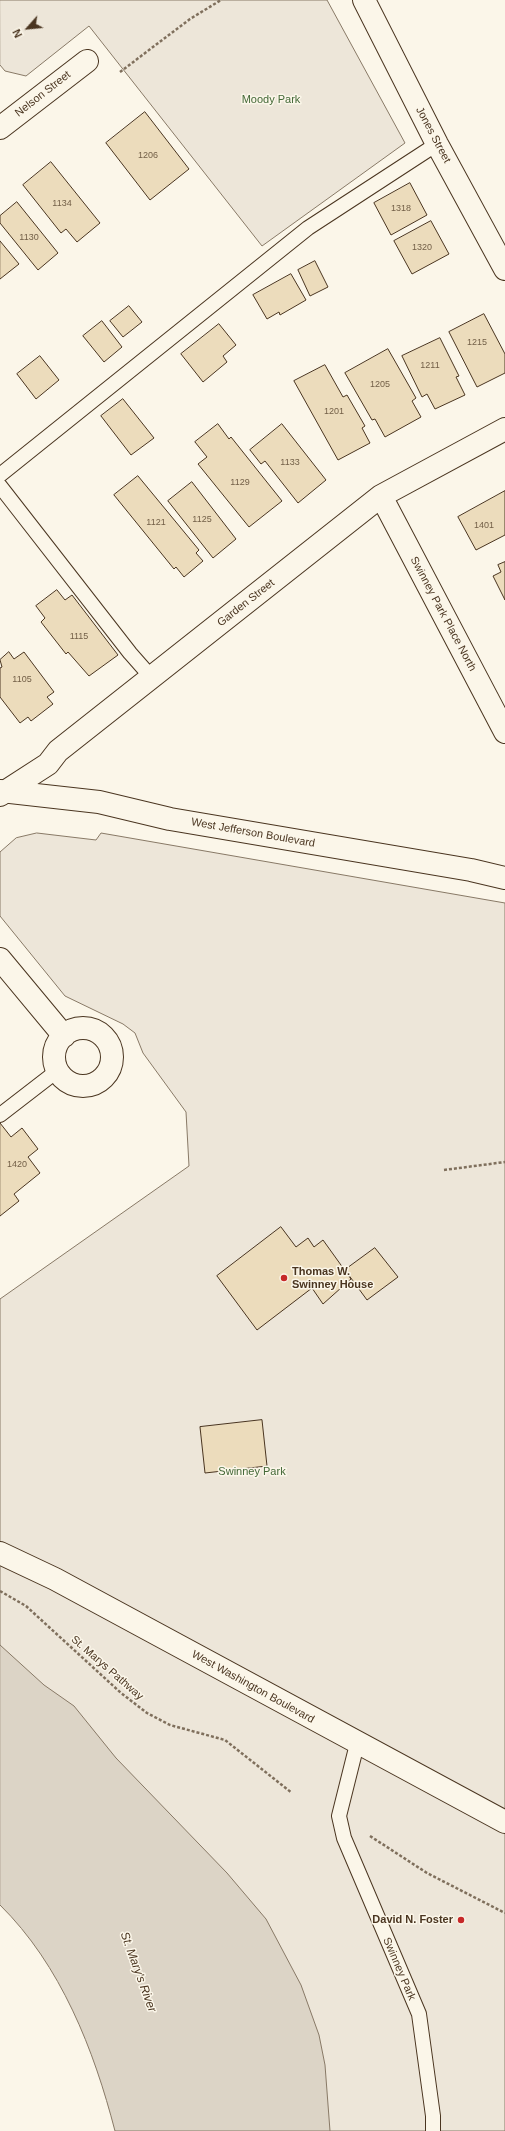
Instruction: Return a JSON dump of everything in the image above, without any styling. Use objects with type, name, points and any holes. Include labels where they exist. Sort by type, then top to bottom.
[{"type":"street","name":"Jones Street","points":[[364,0],[437,144],[505,269]]},
{"type":"street","name":"Nelson Street","points":[[3,120],[87,60]]},
{"type":"street","name":"Garden Street","points":[[2,792],[48,764],[58,751],[381,496],[505,429]]},
{"type":"street","name":"Swinney Park Place North","points":[[381,496],[505,732]]},
{"type":"street","name":"West Jefferson Boulevard","points":[[2,792],[99,802],[170,819],[471,870],[505,878]]},
{"type":"street","points":[[0,959],[64,1036]]},
{"type":"street","points":[[80,1028],[98,1033],[110,1048],[110,1067],[106,1075],[90,1086],[71,1084],[57,1071],[54,1052],[64,1036],[71,1031],[80,1028]]},
{"type":"street","name":"West Washington Boulevard","points":[[0,1553],[55,1579],[357,1744],[505,1822]]},
{"type":"lane","points":[[0,475],[308,228],[437,144]]},
{"type":"lane","points":[[0,486],[125,647],[152,678]]},
{"type":"lane","points":[[0,1114],[57,1071]]},
{"type":"lane","name":"Swinney Park","points":[[357,1744],[339,1816],[344,1838],[418,2014],[433,2116],[433,2131]]},
{"type":"path","points":[[120,72],[190,19],[221,0]]},
{"type":"path","points":[[444,1170],[505,1162]]},
{"type":"path","name":"St. Marys Pathway","points":[[0,1591],[26,1606],[121,1693],[147,1713],[170,1725],[225,1740],[292,1793]]},
{"type":"path","points":[[368,1834],[427,1873],[505,1913]]},
{"type":"green space","name":"Moody Park","points":[[0,0],[327,0],[405,143],[262,246],[89,26],[26,76],[5,71],[0,65]]},
{"type":"green space","name":"Swinney Park","points":[[37,833],[96,840],[101,833],[505,903],[505,2131],[298,2131],[0,1681],[0,1299],[189,1166],[186,1112],[143,1053],[135,1033],[123,1024],[65,996],[0,916],[0,852],[16,838]]},
{"type":"water","name":"St. Mary's River","points":[[0,1645],[44,1685],[74,1706],[116,1758],[227,1873],[266,1919],[301,1985],[319,2035],[325,2065],[330,2131],[115,2131],[97,2070],[72,2010],[58,1982],[41,1954],[22,1929],[0,1905]]},
{"type":"building","points":[[145,112],[189,169],[150,200],[106,143]]},
{"type":"building","points":[[51,162],[100,223],[77,242],[66,229],[61,233],[23,185]]},
{"type":"building","points":[[410,183],[427,215],[391,235],[374,203]]},
{"type":"building","points":[[17,202],[58,253],[38,270],[0,223],[0,216]]},
{"type":"building","points":[[431,221],[449,254],[412,274],[394,241]]},
{"type":"building","points":[[0,241],[19,264],[0,279]]},
{"type":"building","points":[[315,261],[328,287],[310,296],[298,270]]},
{"type":"building","points":[[291,274],[306,300],[280,315],[279,312],[267,319],[253,295]]},
{"type":"building","points":[[129,306],[142,322],[123,337],[110,321]]},
{"type":"building","points":[[484,314],[505,354],[505,373],[477,387],[449,332]]},
{"type":"building","points":[[102,321],[122,347],[104,362],[83,336]]},
{"type":"building","points":[[219,324],[236,345],[223,356],[227,362],[203,382],[181,354]]},
{"type":"building","points":[[440,338],[459,376],[456,377],[465,395],[435,409],[427,394],[422,397],[402,356]]},
{"type":"building","points":[[388,349],[416,398],[412,401],[421,417],[385,437],[375,419],[372,420],[345,373]]},
{"type":"building","points":[[40,356],[59,380],[36,399],[17,374]]},
{"type":"building","points":[[325,365],[343,397],[347,395],[365,426],[362,428],[370,443],[338,460],[294,381]]},
{"type":"building","points":[[123,399],[154,438],[131,455],[101,416]]},
{"type":"building","points":[[218,424],[229,439],[231,437],[282,501],[249,527],[198,464],[207,457],[195,442]]},
{"type":"building","points":[[282,424],[326,480],[298,503],[265,461],[261,464],[250,450]]},
{"type":"building","points":[[138,476],[199,550],[196,553],[203,561],[184,577],[176,567],[174,569],[114,495]]},
{"type":"building","points":[[192,482],[236,539],[213,558],[168,501]]},
{"type":"building","points":[[505,491],[505,535],[476,550],[458,517]]},
{"type":"building","points":[[505,562],[505,600],[493,576],[501,572],[498,565]]},
{"type":"building","points":[[57,590],[65,600],[72,595],[118,655],[89,676],[68,652],[66,654],[41,622],[45,618],[36,606]]},
{"type":"building","points":[[9,652],[14,659],[24,652],[54,692],[47,697],[53,704],[31,721],[28,717],[20,723],[0,697],[0,668],[2,667],[0,660]]},
{"type":"building","points":[[0,1123],[11,1137],[22,1128],[38,1149],[28,1157],[40,1173],[14,1194],[19,1201],[0,1216]]},
{"type":"building","name":"Thomas W. Swinney House","points":[[281,1227],[296,1247],[308,1238],[314,1247],[323,1240],[351,1279],[323,1304],[312,1288],[257,1330],[217,1276]]},
{"type":"building","points":[[375,1248],[398,1277],[367,1300],[345,1270]]},
{"type":"building","points":[[262,1420],[267,1466],[205,1473],[200,1427]]},
{"type":"place","name":"Thomas W. Swinney House","points":[[284,1278]]},
{"type":"place","name":"David N. Foster","points":[[461,1920]]}]
